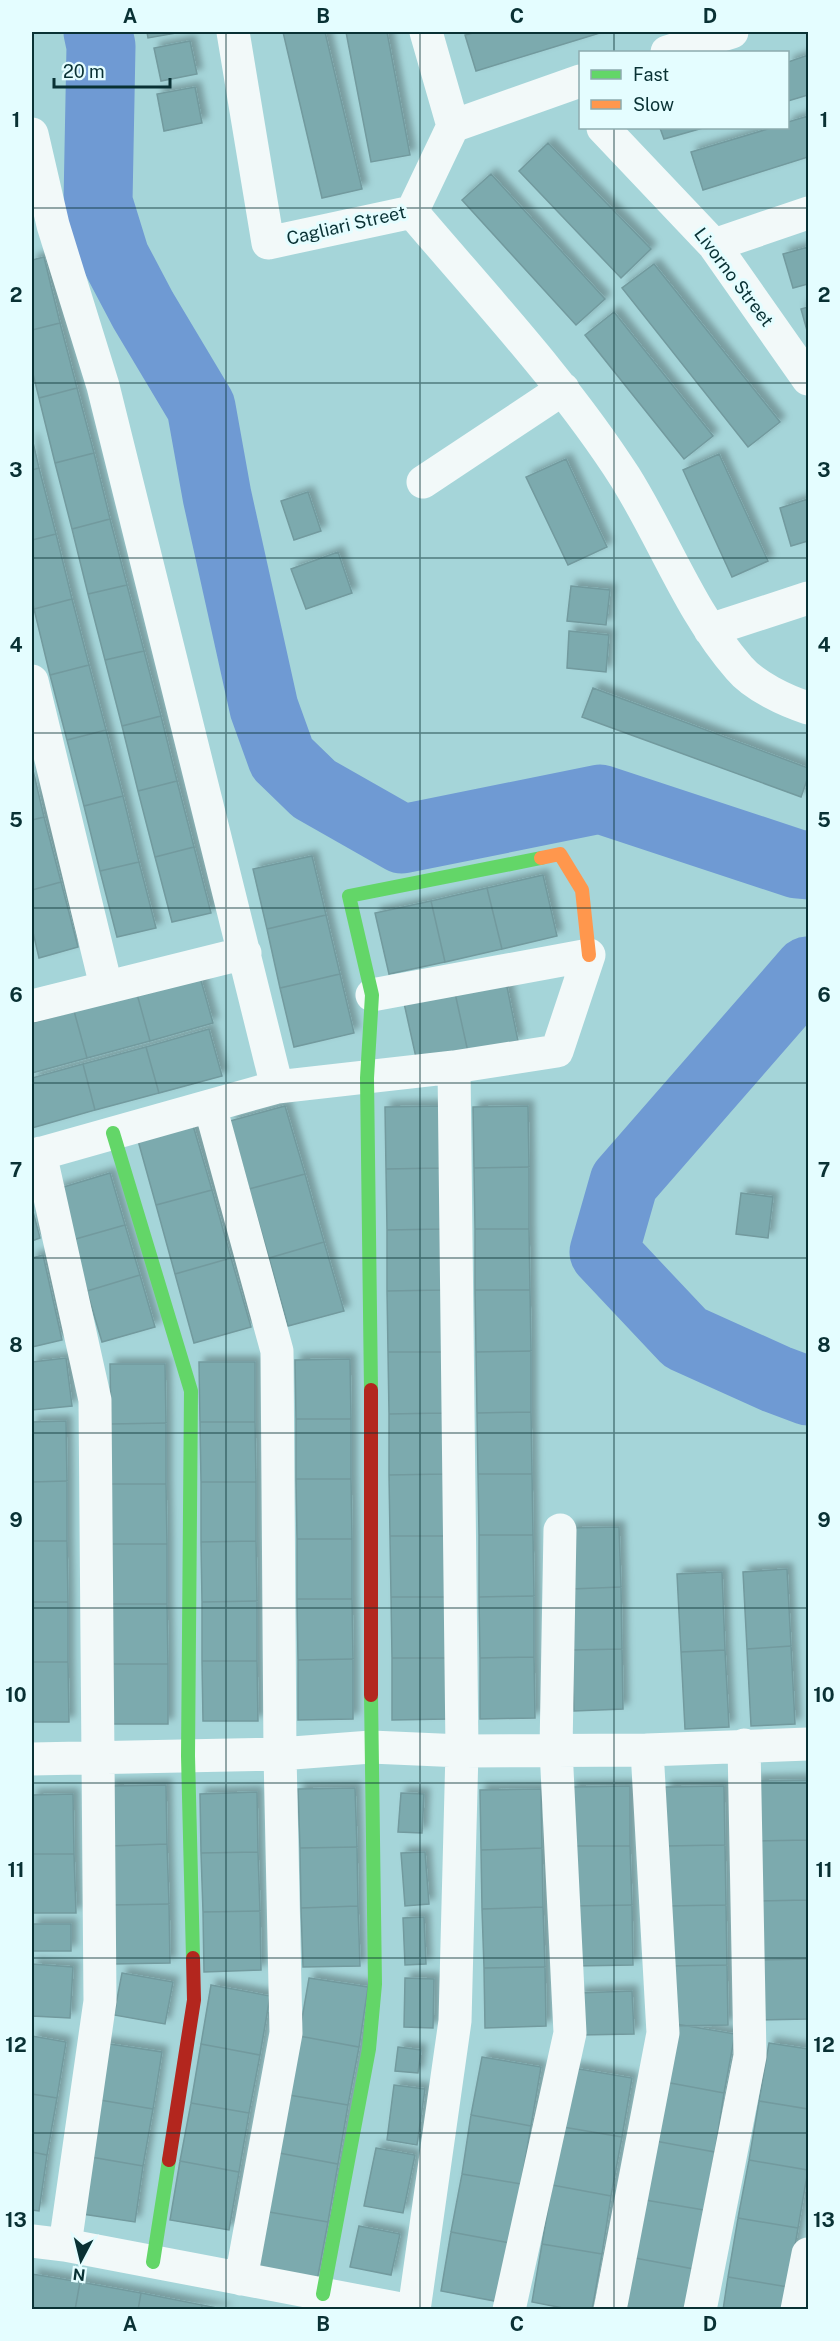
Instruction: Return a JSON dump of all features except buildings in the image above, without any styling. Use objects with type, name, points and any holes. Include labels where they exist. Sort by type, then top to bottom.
[{"type":"street","name":"Cagliari Street","points":[[233,32],[268,243],[412,212],[453,126]]},
{"type":"street","points":[[426,32],[453,126],[575,90]]},
{"type":"street","points":[[670,51],[732,32]]},
{"type":"street","name":"Livorno Street","points":[[604,129],[714,245],[808,379]]},
{"type":"street","points":[[32,134],[42,227],[103,386],[277,1087]]},
{"type":"street","points":[[412,212],[563,389],[625,477],[710,630],[740,670],[784,700],[808,708]]},
{"type":"street","points":[[714,245],[808,213]]},
{"type":"street","points":[[423,482],[563,389]]},
{"type":"street","points":[[710,630],[808,598]]},
{"type":"street","points":[[32,681],[106,986]]},
{"type":"street","points":[[65,2245],[100,2001],[96,1758],[95,1400],[36,1154],[277,1087],[367,1078],[454,1067],[557,1051],[589,955],[582,890],[560,854],[349,896],[372,995],[367,1078],[371,1347],[371,1747],[375,1984],[369,2049],[323,2294]]},
{"type":"street","points":[[32,1006],[244,953]]},
{"type":"street","points":[[372,995],[589,955]]},
{"type":"street","points":[[414,2310],[455,2021],[462,1751],[454,1067]]},
{"type":"street","points":[[210,1106],[277,1351],[280,1754],[286,2033],[241,2279]]},
{"type":"street","points":[[113,1133],[191,1391],[188,1756],[194,2000],[153,2262]]},
{"type":"street","points":[[509,2310],[570,2033],[556,1749],[560,1530]]},
{"type":"street","points":[[32,1759],[280,1754],[371,1747],[462,1751],[647,1750],[808,1744]]},
{"type":"street","points":[[700,2310],[750,2056],[744,1745]]},
{"type":"street","points":[[610,2310],[663,2033],[647,1750]]},
{"type":"street","points":[[32,2241],[65,2245],[406,2310]]},
{"type":"street","points":[[797,2310],[808,2254]]},
{"type":"waterway","points":[[98,32],[101,46],[98,202],[115,257],[143,310],[201,407],[217,496],[264,708],[282,758],[314,789],[402,839],[600,799],[797,864],[808,865]]},
{"type":"waterway","points":[[808,971],[624,1182],[604,1252],[685,1338],[808,1391]]},
{"type":"traffic: fast","points":[[371,1390],[367,1078],[372,995],[349,896],[541,858]]},
{"type":"traffic: fast","points":[[113,1133],[191,1391],[188,1756],[193,1958]]},
{"type":"traffic: fast","points":[[323,2294],[369,2049],[375,1984],[371,1695]]},
{"type":"traffic: fast","points":[[153,2262],[169,2160]]},
{"type":"traffic: slow","points":[[541,858],[560,854],[582,890],[589,955]]},
{"type":"traffic: jam","points":[[371,1390],[371,1695]]},
{"type":"traffic: jam","points":[[169,2160],[194,2000],[193,1958]]}]
